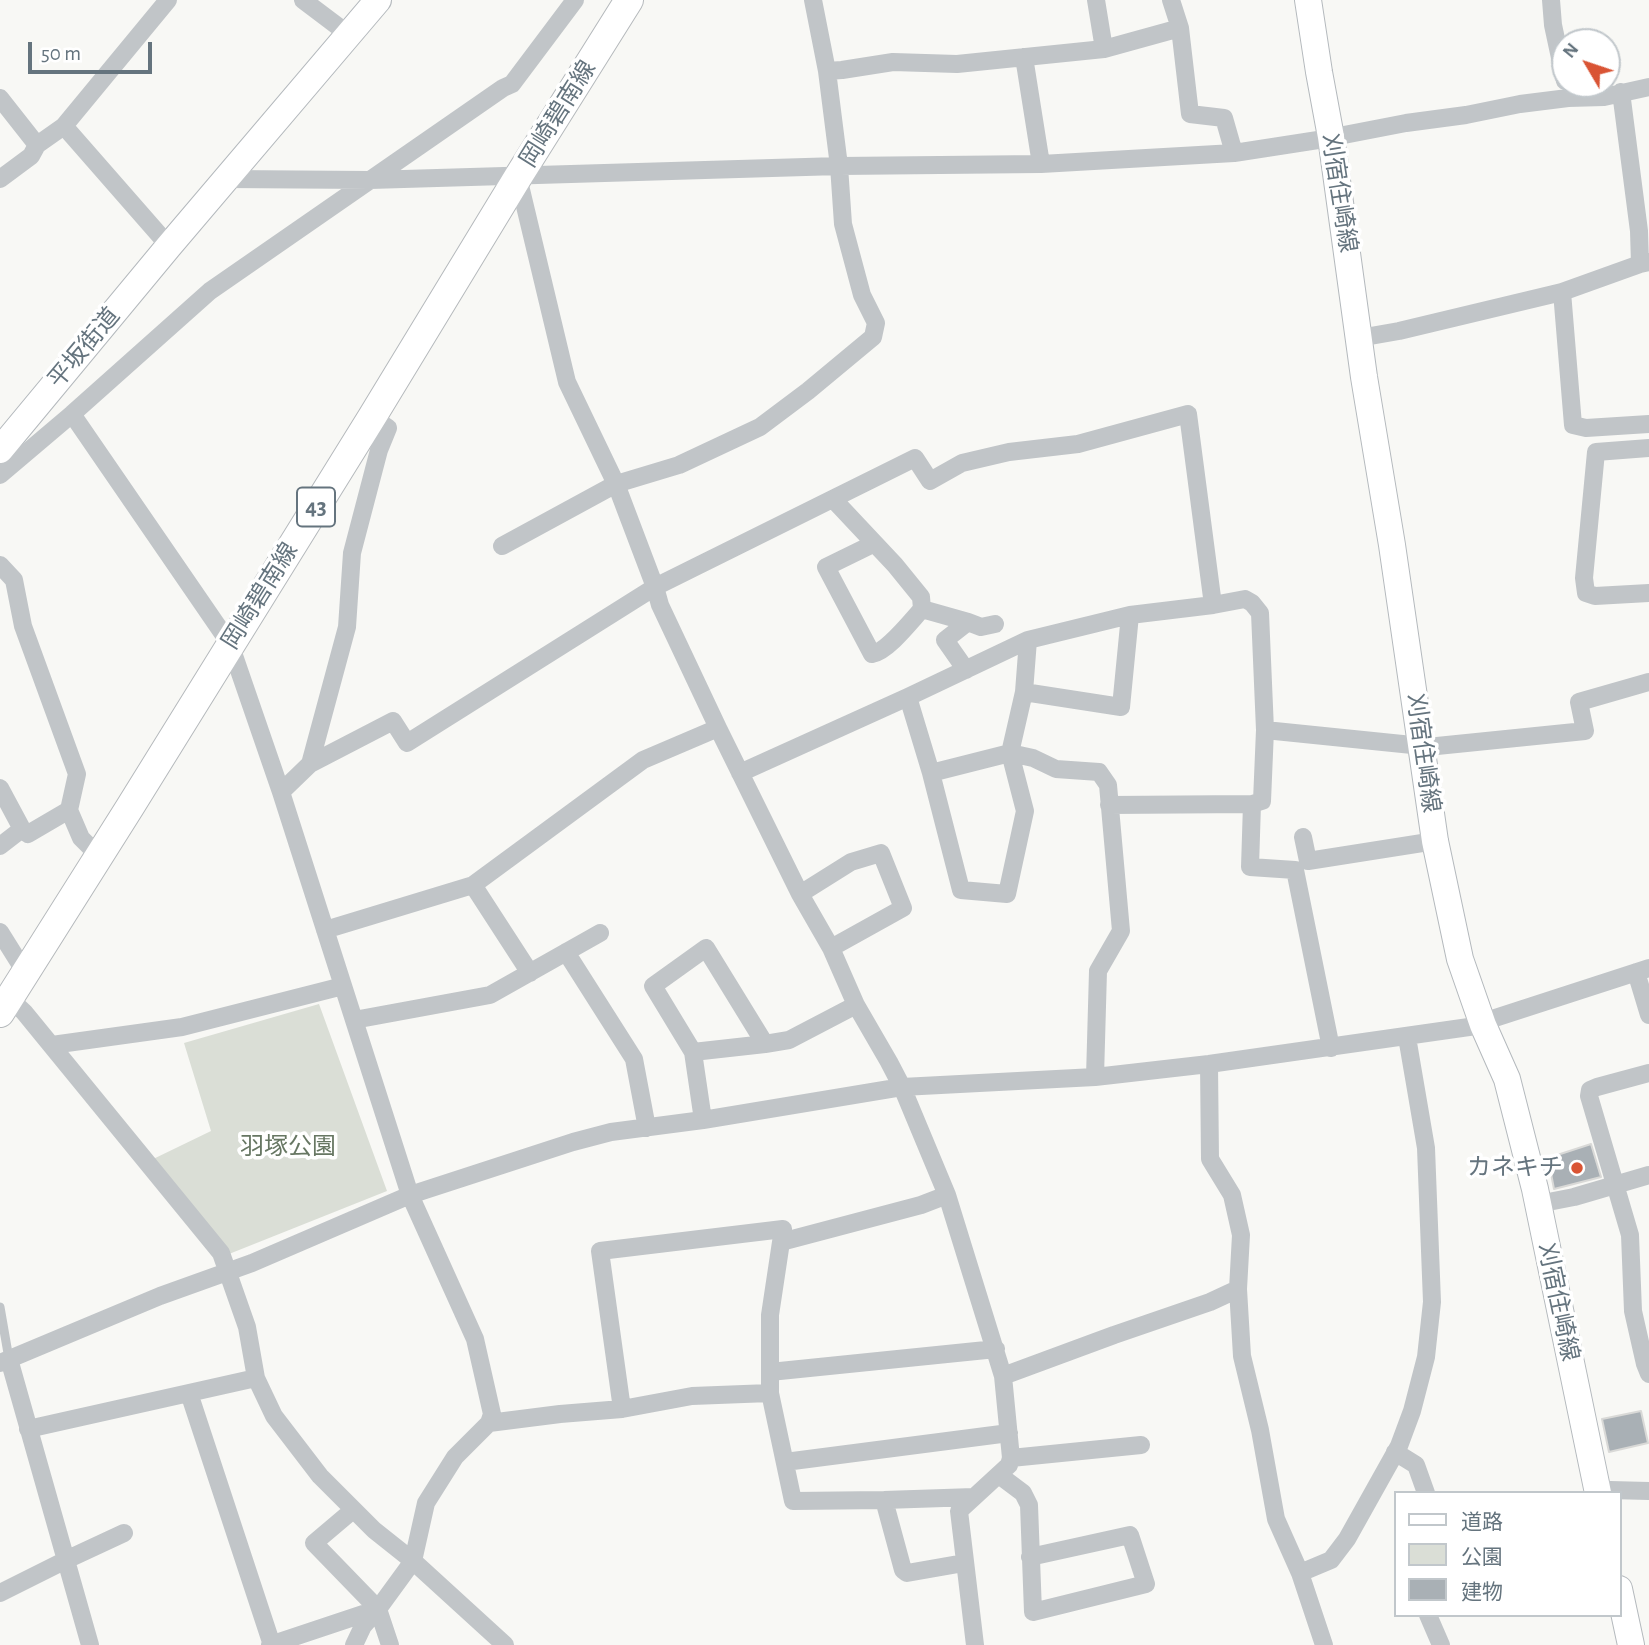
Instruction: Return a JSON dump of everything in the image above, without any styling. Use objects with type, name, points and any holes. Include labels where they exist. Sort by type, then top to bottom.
[{"type":"main road","points":[[226,179],[377,0]]},
{"type":"main road","name":"岡崎碧南線","points":[[5,1006],[629,0]]},
{"type":"main road","name":"刈宿住崎線","points":[[1308,0],[1331,137],[1436,841],[1460,959],[1483,1025],[1507,1079],[1538,1204],[1598,1491]]},
{"type":"main road","name":"平坂街道","points":[[0,450],[226,179]]},
{"type":"main road","points":[[1621,1598],[1631,1645]]},
{"type":"street","points":[[0,179],[31,156],[37,145],[64,126],[168,0]]},
{"type":"street","points":[[303,0],[348,34]]},
{"type":"street","points":[[0,475],[210,291],[512,84],[575,0]]},
{"type":"street","points":[[502,546],[617,484],[679,465],[760,427],[873,337],[876,323],[862,295],[843,224],[827,71],[813,0]]},
{"type":"street","points":[[1096,0],[1104,49]]},
{"type":"street","points":[[1551,0],[1554,28]]},
{"type":"street","points":[[1176,1],[1190,114],[1224,118],[1234,153]]},
{"type":"street","points":[[827,71],[893,62],[957,64],[1104,49],[1180,28]]},
{"type":"street","points":[[1024,57],[1041,164]]},
{"type":"street","points":[[1359,338],[1562,292],[1644,263],[1621,92],[1649,87]]},
{"type":"street","points":[[226,179],[370,180],[839,166],[1041,164],[1234,153],[1466,115],[1520,104],[1551,93]]},
{"type":"street","points":[[0,98],[37,145]]},
{"type":"street","points":[[64,126],[169,246]]},
{"type":"street","points":[[518,177],[567,382],[617,484],[660,605],[718,728],[800,894],[831,948],[856,1005],[902,1087],[947,1195],[996,1349],[1003,1376],[1011,1458],[1009,1465],[959,1511],[975,1645]]},
{"type":"street","points":[[1562,292],[1573,425],[1586,428],[1649,424]]},
{"type":"street","points":[[72,414],[230,644],[281,792],[410,1195],[475,1339],[492,1415],[489,1423],[455,1457],[426,1503],[413,1560],[363,1626],[354,1645]]},
{"type":"street","points":[[281,792],[310,764],[393,721],[407,743],[655,587],[915,458],[930,481],[962,463],[1009,452],[1078,444],[1188,414],[1213,605]]},
{"type":"street","points":[[310,764],[347,627],[352,553],[379,450],[388,428],[372,417]]},
{"type":"street","points":[[1649,448],[1596,452],[1584,578],[1586,593],[1595,596],[1649,593]]},
{"type":"street","points":[[834,499],[921,597],[922,609],[895,638],[872,654],[826,567],[873,544]]},
{"type":"street","points":[[0,565],[14,580],[23,626],[77,774],[69,810],[81,838],[99,856]]},
{"type":"street","points":[[740,773],[1028,640],[1130,615],[1245,599],[1252,603],[1260,613],[1265,730],[1262,801],[1252,804],[1109,805]]},
{"type":"street","points":[[922,609],[981,627],[995,624]]},
{"type":"street","points":[[1024,692],[1121,707],[1130,615]]},
{"type":"street","points":[[966,670],[945,640],[968,622]]},
{"type":"street","points":[[908,697],[961,890],[1007,894],[1025,811],[1010,753],[1024,692],[1028,640]]},
{"type":"street","points":[[1265,730],[1422,746],[1585,731],[1579,702],[1649,682]]},
{"type":"street","points":[[326,930],[473,885],[643,760],[718,728]]},
{"type":"street","points":[[931,773],[1010,753],[1033,758],[1056,769],[1099,772],[1108,785],[1121,931],[1098,971],[1095,1077]]},
{"type":"street","points":[[0,788],[22,829],[28,834],[69,810]]},
{"type":"street","points":[[1252,804],[1250,867],[1295,870],[1331,1048]]},
{"type":"street","points":[[0,846],[22,829]]},
{"type":"street","points":[[1303,837],[1308,861],[1436,841]]},
{"type":"street","points":[[800,894],[851,862],[881,853],[903,908],[831,948]]},
{"type":"street","points":[[473,885],[530,973]]},
{"type":"street","points":[[0,932],[25,972]]},
{"type":"street","points":[[354,1020],[490,995],[600,933]]},
{"type":"street","points":[[702,1120],[693,1052],[653,986],[706,948],[765,1044]]},
{"type":"street","points":[[566,952],[634,1059],[647,1128]]},
{"type":"street","points":[[90,1645],[28,1429],[4,1361],[160,1296],[252,1263],[410,1195],[611,1132],[902,1087],[1095,1077],[1209,1065],[1407,1037],[1483,1025],[1495,1018],[1643,970],[1649,1015]]},
{"type":"street","points":[[52,1045],[182,1027],[343,986]]},
{"type":"street","points":[[693,1052],[789,1040],[856,1005]]},
{"type":"street","points":[[5,1006],[24,1012],[221,1253],[247,1327],[256,1378],[274,1416],[320,1476],[374,1530],[413,1560],[505,1645]]},
{"type":"street","points":[[1300,1573],[1331,1560],[1347,1539],[1395,1452],[1412,1411],[1426,1357],[1432,1302],[1426,1148],[1407,1037]]},
{"type":"street","points":[[1209,1065],[1210,1159],[1232,1195],[1241,1235],[1238,1289],[1242,1356],[1260,1430],[1276,1520],[1300,1573],[1324,1645]]},
{"type":"street","points":[[1649,1073],[1597,1087],[1590,1090],[1589,1097],[1641,1280],[1633,1311],[1649,1374]]},
{"type":"street","points":[[1538,1204],[1574,1197],[1649,1175]]},
{"type":"street","points":[[622,1409],[600,1251],[783,1228],[920,1205],[947,1195]]},
{"type":"street","points":[[783,1228],[770,1315],[770,1392],[793,1501],[974,1497]]},
{"type":"street","points":[[1003,1376],[1210,1302],[1238,1289]]},
{"type":"street","points":[[770,1372],[996,1349]]},
{"type":"street","points":[[28,1429],[256,1378]]},
{"type":"street","points":[[489,1423],[622,1409],[692,1396],[770,1392]]},
{"type":"street","points":[[189,1393],[271,1645],[378,1609]]},
{"type":"street","points":[[785,1462],[1009,1433]]},
{"type":"street","points":[[1011,1458],[1141,1445]]},
{"type":"street","points":[[1395,1452],[1416,1465],[1425,1491]]},
{"type":"street","points":[[999,1475],[1023,1493],[1029,1505],[1030,1557],[1033,1612],[1146,1584],[1129,1535],[1030,1557]]},
{"type":"street","points":[[1604,1491],[1649,1491]]},
{"type":"street","points":[[884,1500],[903,1570],[907,1573],[964,1563]]},
{"type":"street","points":[[353,1510],[314,1543],[378,1609],[390,1645]]},
{"type":"street","points":[[0,1593],[124,1533]]},
{"type":"street","points":[[1428,1617],[1441,1645]]},
{"type":"lane","points":[[0,1307],[4,1361]]},
{"type":"green space","name":"羽塚公園","points":[[319,1004],[387,1191],[229,1254],[147,1162],[211,1131],[184,1043]]},
{"type":"building","name":"カネキチ","points":[[1591,1144],[1601,1177],[1554,1189],[1548,1158]]},
{"type":"building","points":[[1641,1411],[1648,1443],[1609,1452],[1602,1419]]},
{"type":"place","name":"カネキチ","points":[[1577,1168]]}]
